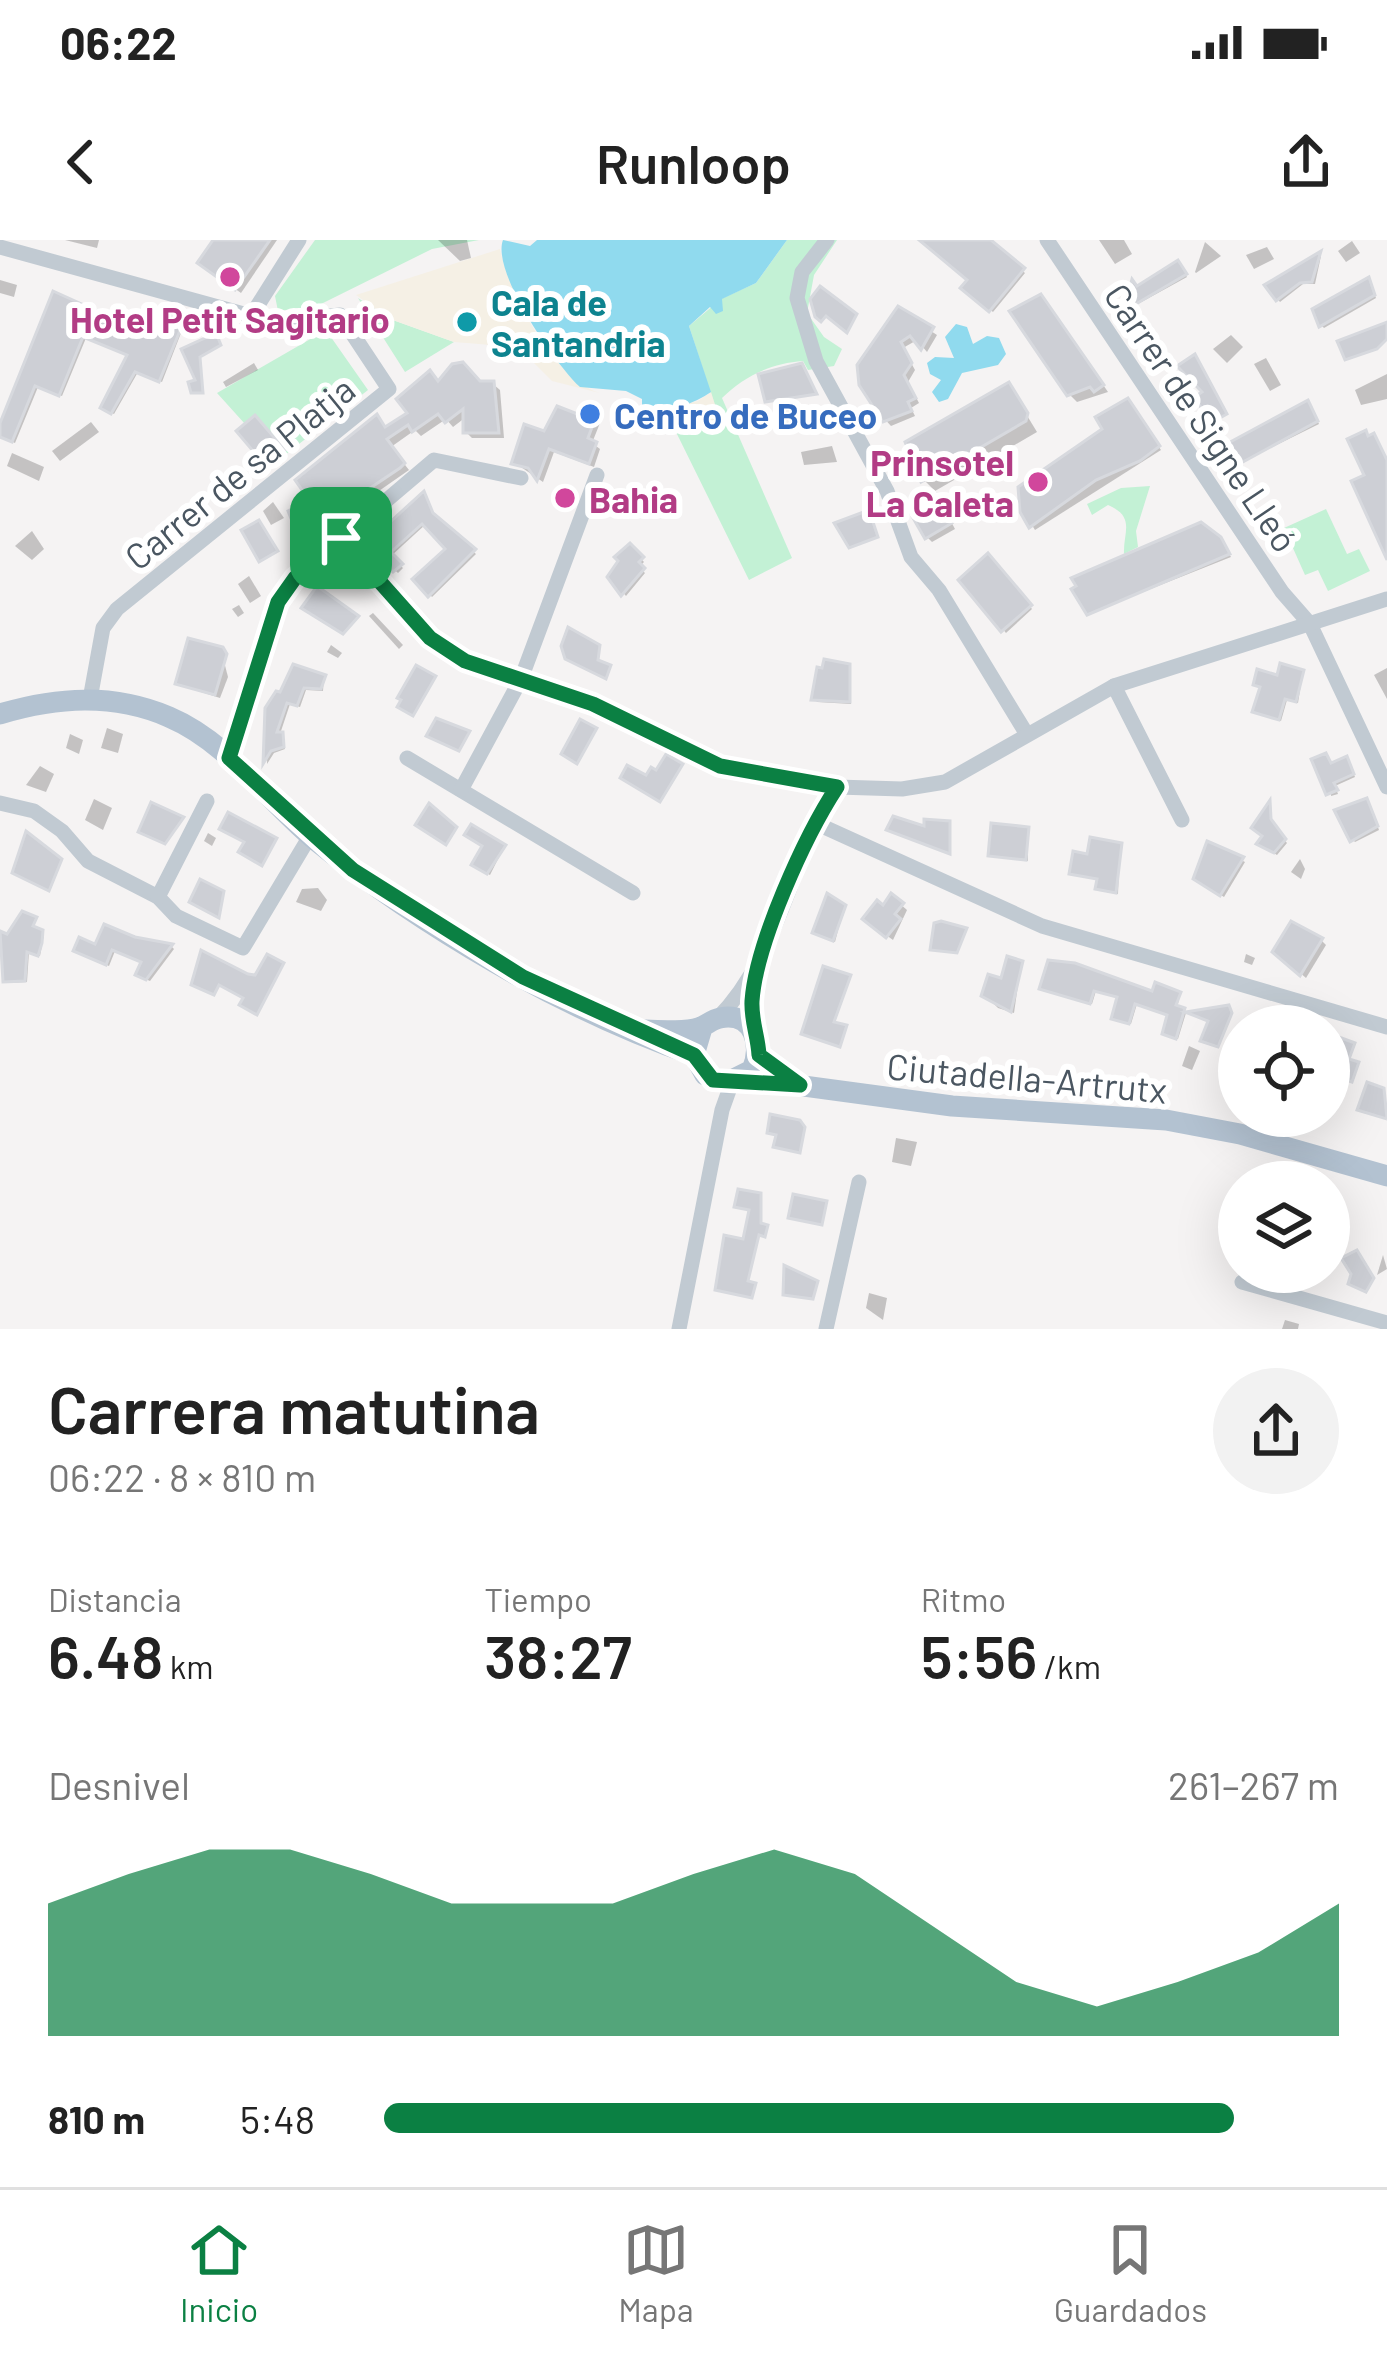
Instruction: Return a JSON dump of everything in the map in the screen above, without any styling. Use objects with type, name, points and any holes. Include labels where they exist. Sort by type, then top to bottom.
[{"type":"main road","points":[[0,714],[46,700],[90,699],[170,717],[229,758],[310,836],[370,882],[523,977],[694,1055],[730,1080],[759,1055]]},
{"type":"main road","points":[[636,1030],[735,1018],[752,1029],[759,1055],[800,1085]]},
{"type":"main road","points":[[694,1055],[709,1023]]},
{"type":"main road","name":"Ciutadella-Artrutx","points":[[730,1080],[952,1106],[1166,1120],[1240,1134],[1387,1176]]},
{"type":"street","points":[[0,247],[251,316],[299,240]]},
{"type":"street","points":[[826,240],[802,272],[797,298],[816,361],[887,491],[911,557],[939,590],[1026,733]]},
{"type":"street","name":"Carrer de Signe Lleó","points":[[1047,240],[1282,592],[1310,624],[1387,787]]},
{"type":"street","name":"Carrer de sa Platja","points":[[90,699],[103,628],[117,609],[389,389],[340,315],[281,321],[251,316]]},
{"type":"street","points":[[229,758],[278,602],[295,578],[434,460],[521,478]]},
{"type":"street","points":[[461,790],[521,679],[597,475]]},
{"type":"street","points":[[341,538],[430,638],[465,661],[593,704],[720,766],[837,787],[902,789],[945,782],[1114,686],[1387,599]]},
{"type":"street","points":[[1114,686],[1182,820]]},
{"type":"street","points":[[407,758],[632,893]]},
{"type":"street","points":[[752,1029],[756,968],[813,823],[837,787]]},
{"type":"street","points":[[158,897],[207,801]]},
{"type":"street","points":[[0,802],[34,811],[62,830],[88,860],[158,897],[176,916],[243,948],[310,836]]},
{"type":"street","points":[[813,823],[1042,926],[1387,1028]]},
{"type":"street","points":[[709,1023],[756,968]]},
{"type":"street","points":[[679,1329],[730,1080]]},
{"type":"street","points":[[826,1329],[859,1181]]},
{"type":"street","points":[[1281,1293],[1387,1323]]},
{"type":"green space","points":[[315,240],[479,240],[432,249],[317,306],[278,311],[275,296]]},
{"type":"green space","points":[[787,240],[837,240],[814,275],[807,313],[824,337],[842,349],[834,366],[808,370],[803,361],[780,365],[749,377],[722,398],[792,558],[749,580],[675,430],[685,435],[719,419],[689,326],[721,299],[756,283]]},
{"type":"green space","points":[[358,298],[390,319],[454,342],[405,372]]},
{"type":"green space","points":[[326,330],[368,390],[276,462],[284,450],[245,424],[217,393]]},
{"type":"green space","points":[[1150,486],[1136,531],[1138,547],[1124,554],[1122,515],[1108,505],[1092,515],[1087,504],[1121,488]]},
{"type":"green space","points":[[1326,509],[1347,554],[1359,549],[1370,571],[1328,591],[1318,570],[1305,575],[1284,528]]},
{"type":"sand","name":"Cala de Santandria","points":[[500,249],[513,289],[536,333],[567,371],[600,393],[552,381],[518,347],[454,342],[390,319],[356,295]]},
{"type":"sand","name":"Cala de Santandria","points":[[711,392],[720,420],[685,435],[675,430],[659,433],[651,412],[698,401]]},
{"type":"water","points":[[503,240],[530,246],[537,240],[787,240],[756,283],[722,299],[723,311],[716,314],[710,307],[689,326],[711,392],[678,407],[642,411],[642,399],[626,391],[580,387],[569,376],[516,295],[502,255]]},
{"type":"water","points":[[956,324],[967,327],[973,344],[987,336],[999,338],[1006,354],[998,365],[962,373],[948,399],[939,402],[932,392],[941,380],[930,374],[927,363],[935,357],[954,358],[945,337]]},
{"type":"building","name":"Hotel Petit Sagitario","points":[[213,240],[270,240],[235,290],[197,263]]},
{"type":"building","points":[[919,240],[991,240],[1025,268],[989,312],[960,288],[967,280]]},
{"type":"building","points":[[1321,251],[1312,282],[1300,283],[1276,301],[1264,285]]},
{"type":"building","points":[[1178,260],[1187,274],[1124,311],[1132,279],[1137,286]]},
{"type":"building","points":[[1369,277],[1375,295],[1319,327],[1312,309]]},
{"type":"building","points":[[820,286],[857,314],[847,333],[826,316],[821,322],[815,317],[810,299]]},
{"type":"building","points":[[53,291],[137,329],[143,314],[181,328],[159,382],[135,372],[111,414],[100,408],[127,355],[83,337],[59,396],[35,386],[12,442],[0,437],[0,423]]},
{"type":"building","points":[[1041,294],[1104,385],[1094,392],[1090,387],[1067,396],[1009,311]]},
{"type":"building","points":[[898,306],[934,327],[921,350],[910,336],[901,342],[912,363],[904,375],[916,398],[908,402],[912,411],[883,422],[859,385],[857,365]]},
{"type":"building","points":[[1387,322],[1387,339],[1377,349],[1345,360],[1337,341]]},
{"type":"building","points":[[216,333],[221,345],[200,357],[203,393],[191,393],[188,382],[195,380],[181,349]]},
{"type":"building","points":[[1195,354],[1227,414],[1211,423],[1198,403],[1196,396],[1202,392],[1177,366]]},
{"type":"building","points":[[463,362],[480,381],[494,381],[499,433],[463,433],[463,409],[445,423],[438,414],[412,432],[408,425],[387,439],[405,463],[400,468],[324,519],[320,514],[294,526],[288,511],[309,500],[295,480],[377,414],[385,427],[407,413],[396,399],[430,370],[438,381],[452,364]]},
{"type":"building","points":[[802,363],[817,394],[765,402],[758,374]]},
{"type":"building","points":[[1009,382],[1028,413],[1026,421],[921,482],[905,442]]},
{"type":"building","points":[[1128,398],[1160,446],[1140,461],[1096,480],[1029,528],[1020,512],[1018,487],[1102,429],[1095,417]]},
{"type":"building","points":[[1308,400],[1318,421],[1230,469],[1219,448]]},
{"type":"building","points":[[584,405],[598,411],[588,438],[597,442],[589,464],[549,449],[537,481],[528,468],[511,464],[524,424],[544,431],[557,406],[580,415]]},
{"type":"building","points":[[255,415],[285,450],[265,465],[236,431]]},
{"type":"building","points":[[1366,430],[1368,436],[1374,433],[1387,460],[1387,560],[1351,481],[1364,475],[1347,439]]},
{"type":"building","points":[[424,491],[433,513],[476,549],[428,597],[412,579],[445,549],[422,524],[391,552],[403,564],[393,572],[365,545]]},
{"type":"building","points":[[936,494],[952,523],[925,539],[908,509]]},
{"type":"building","points":[[869,510],[878,537],[849,548],[834,523]]},
{"type":"building","points":[[259,520],[278,551],[259,562],[241,530]]},
{"type":"building","points":[[1201,522],[1221,537],[1230,554],[1087,615],[1071,589],[1076,586],[1071,578]]},
{"type":"building","points":[[630,543],[644,557],[639,562],[645,568],[621,596],[607,577],[618,561],[614,557]]},
{"type":"building","points":[[988,553],[1032,605],[1001,632],[958,580]]},
{"type":"building","points":[[317,586],[359,616],[343,634],[301,608]]},
{"type":"building","points":[[568,627],[600,645],[598,660],[611,665],[606,679],[565,659],[561,646]]},
{"type":"building","points":[[188,638],[223,647],[227,654],[215,695],[175,684]]},
{"type":"building","points":[[824,659],[850,664],[850,702],[811,700],[817,667],[822,668]]},
{"type":"building","points":[[1280,663],[1304,670],[1296,702],[1285,699],[1279,720],[1252,712],[1260,687],[1253,685],[1257,669],[1277,675]]},
{"type":"building","points":[[293,664],[326,675],[321,689],[304,688],[297,706],[287,703],[277,732],[283,732],[284,747],[271,751],[263,764],[265,708],[276,691],[280,692]]},
{"type":"building","points":[[416,665],[436,676],[413,716],[397,707],[401,700],[397,698]]},
{"type":"building","points":[[436,718],[470,731],[459,751],[426,736]]},
{"type":"building","points":[[580,719],[597,728],[577,764],[561,754]]},
{"type":"building","points":[[1326,753],[1331,763],[1347,756],[1354,774],[1334,783],[1338,790],[1326,795],[1311,759]]},
{"type":"building","points":[[666,754],[683,764],[660,802],[620,778],[627,765],[646,775],[651,767],[656,770]]},
{"type":"building","points":[[1367,798],[1378,826],[1350,842],[1334,810]]},
{"type":"building","points":[[1270,800],[1271,819],[1286,839],[1274,853],[1256,844],[1262,836],[1251,828]]},
{"type":"building","points":[[151,802],[184,817],[165,844],[138,832]]},
{"type":"building","points":[[429,803],[457,827],[446,845],[415,825]]},
{"type":"building","points":[[228,812],[277,838],[262,866],[238,852],[244,842],[219,829]]},
{"type":"building","points":[[893,816],[924,826],[924,819],[950,821],[950,854],[886,830]]},
{"type":"building","points":[[991,823],[1029,827],[1026,860],[988,856]]},
{"type":"building","points":[[471,824],[506,845],[487,874],[471,865],[482,846],[464,835]]},
{"type":"building","points":[[26,831],[62,859],[49,891],[12,873]]},
{"type":"building","points":[[1090,837],[1122,843],[1116,893],[1095,889],[1097,879],[1069,874],[1073,851],[1087,854]]},
{"type":"building","points":[[1207,841],[1244,857],[1220,896],[1193,879]]},
{"type":"building","points":[[200,879],[224,891],[219,918],[189,902]]},
{"type":"building","points":[[827,893],[846,905],[833,941],[812,933]]},
{"type":"building","points":[[891,893],[904,903],[895,914],[901,919],[886,938],[862,919],[877,900],[883,905]]},
{"type":"building","points":[[22,911],[37,917],[33,926],[43,930],[42,943],[38,956],[27,952],[25,981],[3,982],[0,931],[7,934]]},
{"type":"building","points":[[1291,921],[1323,938],[1300,976],[1272,952]]},
{"type":"building","points":[[934,923],[967,928],[957,953],[930,950]]},
{"type":"building","points":[[104,924],[135,937],[173,944],[146,980],[135,975],[141,962],[112,950],[106,965],[73,951],[79,937],[95,944]]},
{"type":"building","points":[[201,950],[248,974],[255,975],[267,954],[284,963],[257,1015],[239,1005],[243,998],[219,985],[214,995],[191,985]]},
{"type":"building","points":[[1007,956],[1023,961],[1011,1012],[981,996],[988,974],[1001,978]]},
{"type":"building","points":[[1048,960],[1075,963],[1152,991],[1155,982],[1181,992],[1176,1005],[1185,1008],[1176,1039],[1162,1034],[1167,1015],[1135,1004],[1129,1024],[1111,1019],[1117,997],[1094,991],[1090,1004],[1039,989]]},
{"type":"building","points":[[823,966],[851,975],[834,1022],[847,1025],[840,1047],[801,1034]]},
{"type":"building","points":[[1218,1007],[1218,1047],[1200,1041],[1208,1021],[1185,1012]]},
{"type":"building","points":[[1350,1059],[1359,1062],[1350,1081]]},
{"type":"building","points":[[1367,1082],[1384,1088],[1387,1119],[1357,1110]]},
{"type":"building","points":[[770,1114],[800,1120],[805,1127],[800,1153],[773,1147],[776,1135],[767,1133]]},
{"type":"building","points":[[738,1189],[761,1193],[761,1223],[768,1225],[765,1237],[759,1235],[748,1281],[756,1283],[752,1298],[715,1290],[724,1235],[743,1239],[749,1210],[734,1207]]},
{"type":"building","points":[[793,1194],[827,1201],[822,1225],[788,1218]]},
{"type":"building","points":[[1357,1250],[1374,1278],[1366,1292],[1350,1285],[1350,1254]]},
{"type":"building","points":[[784,1265],[818,1281],[813,1299],[783,1295]]},
{"type":"place","name":"Hotel Petit Sagitario","points":[[230,277]]},
{"type":"place","name":"Cala de Santandria","points":[[467,322]]},
{"type":"place","name":"Centro de Buceo","points":[[590,414]]},
{"type":"place","name":"Prinsotel La Caleta","points":[[1038,482]]},
{"type":"place","name":"Bahia","points":[[565,498]]},
{"type":"route","points":[[341,538],[430,638],[465,661],[552,687],[720,766],[837,787],[813,823],[756,968],[752,1029],[759,1055],[800,1085],[744,1078],[725,1083],[713,1080],[698,1067],[694,1055],[523,977],[353,870],[229,758],[266,628],[278,602],[295,578],[341,538]]}]
